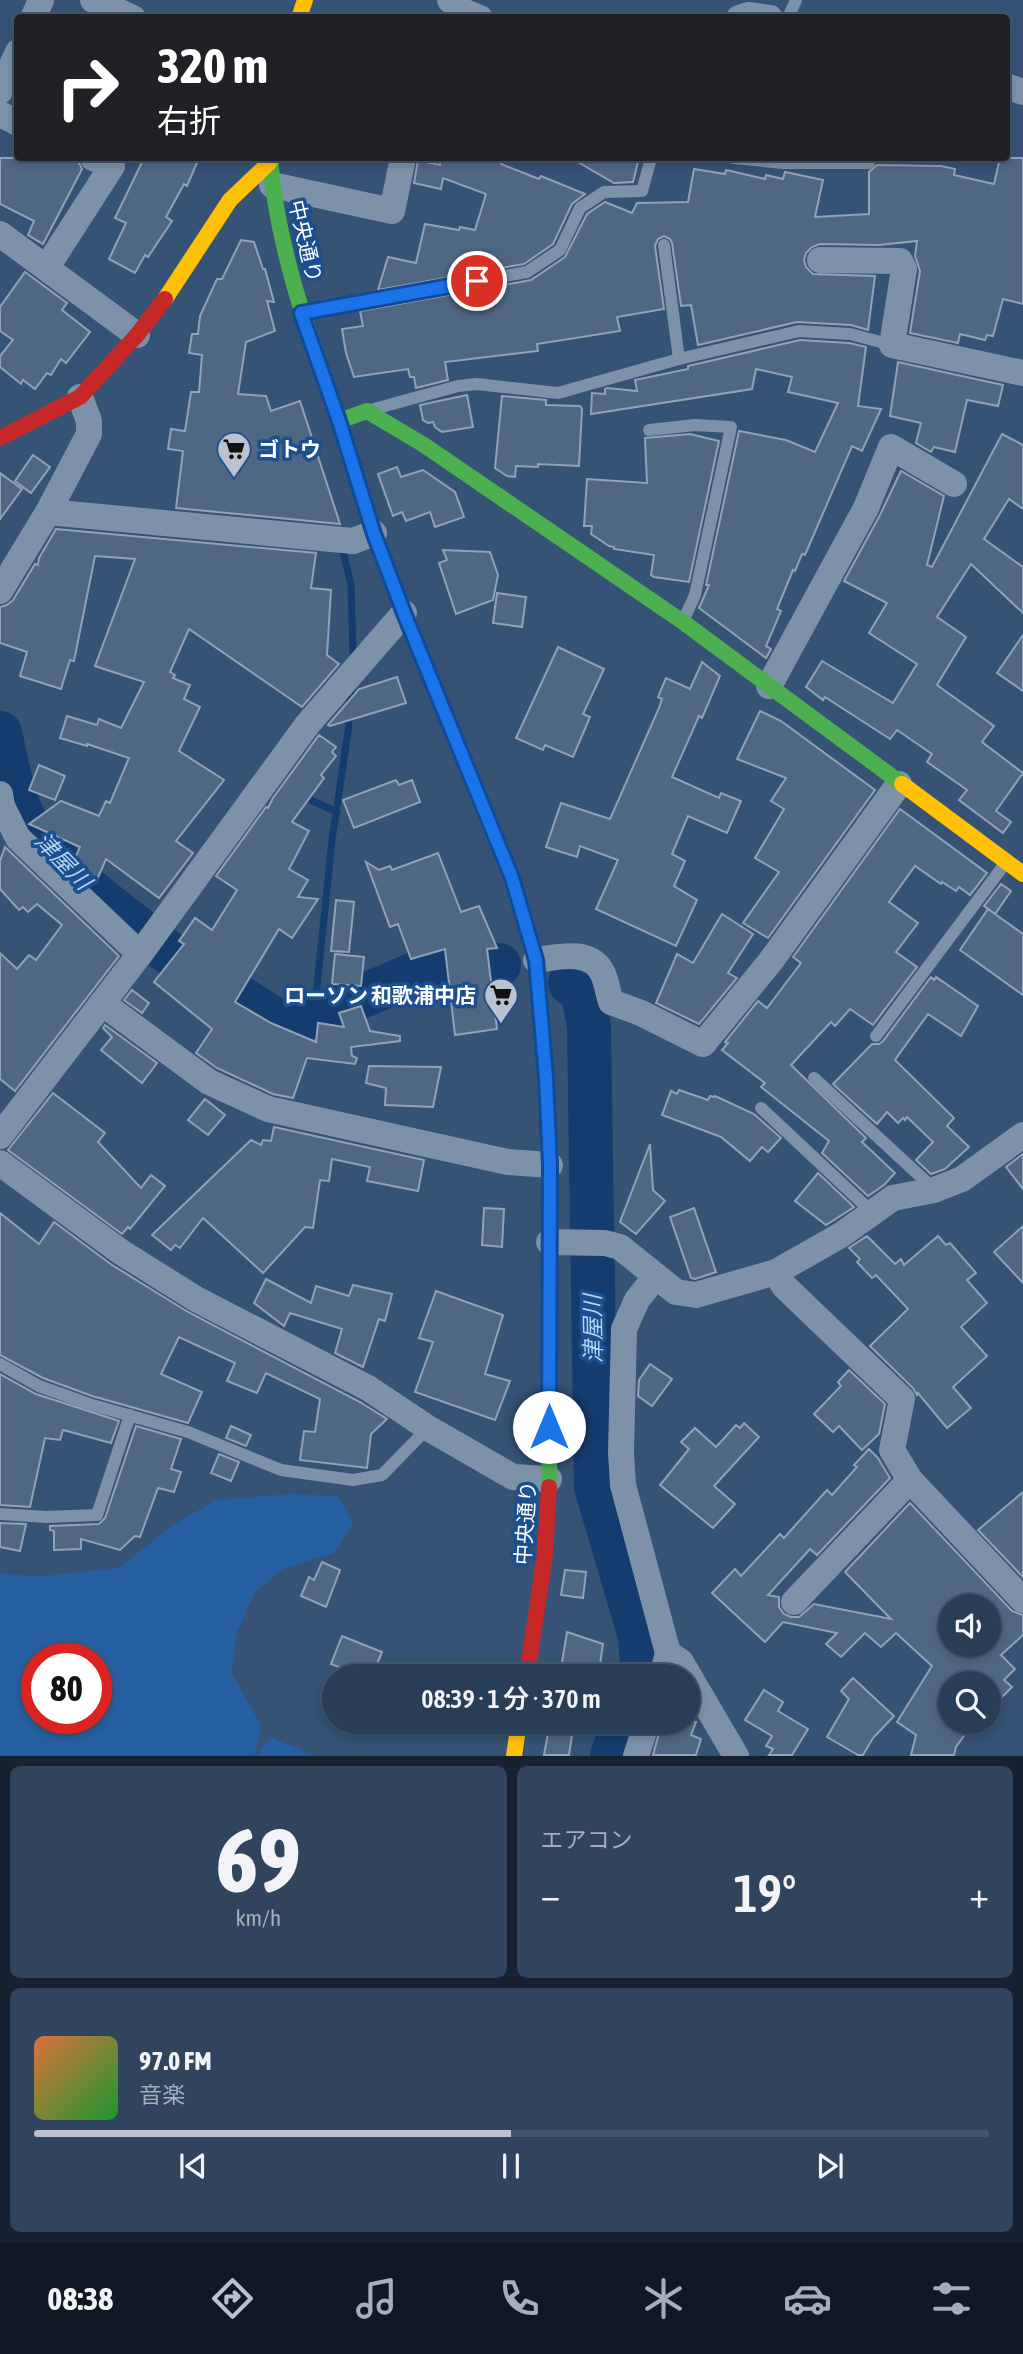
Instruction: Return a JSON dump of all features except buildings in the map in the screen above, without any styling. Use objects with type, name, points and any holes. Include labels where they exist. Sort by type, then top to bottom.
[{"type":"main road","name":"中央通り","points":[[270,168],[280,233],[301,313],[339,421],[374,534],[512,878],[536,960],[550,1165],[549,1479],[545,1554],[529,1664]]},
{"type":"main road","points":[[0,438],[80,397],[138,335],[230,200],[270,168]]},
{"type":"main road","points":[[339,421],[367,411],[424,445],[682,622],[1023,874]]},
{"type":"main road","points":[[514,1755],[517,1734]]},
{"type":"street","points":[[93,0],[124,14]]},
{"type":"street","points":[[0,91],[14,61]]},
{"type":"street","points":[[47,268],[112,166],[100,161]]},
{"type":"street","points":[[270,168],[392,211],[402,161]]},
{"type":"street","points":[[0,234],[138,335]]},
{"type":"street","points":[[820,260],[900,261],[904,269],[892,345],[1023,373]]},
{"type":"street","points":[[0,592],[48,512],[89,434],[89,421],[80,397]]},
{"type":"street","points":[[769,686],[866,508],[891,447],[954,484]]},
{"type":"street","points":[[48,512],[353,541],[374,534]]},
{"type":"street","points":[[0,1136],[8,1107],[102,1003],[307,725],[404,613]]},
{"type":"street","points":[[536,960],[576,956],[596,964],[603,974],[611,1002],[641,1013],[703,1044],[770,962],[899,783]]},
{"type":"street","points":[[0,794],[2,806],[18,838],[140,954]]},
{"type":"street","points":[[102,1003],[209,1082],[268,1109],[508,1162],[550,1165]]},
{"type":"street","points":[[549,1242],[605,1243],[621,1247],[676,1292],[696,1296],[776,1272],[841,1235],[893,1198],[934,1190],[962,1179],[1023,1135]]},
{"type":"street","points":[[0,1163],[121,1252],[196,1299],[368,1388],[428,1428],[513,1477],[549,1479]]},
{"type":"street","points":[[776,1272],[784,1286],[902,1399],[892,1450],[910,1480],[1023,1600]]},
{"type":"street","points":[[656,1276],[637,1300],[624,1329],[621,1452],[623,1485],[665,1664]]},
{"type":"street","points":[[794,1602],[910,1480]]},
{"type":"street","points":[[700,1694],[736,1755]]},
{"type":"street","points":[[636,1755],[643,1734]]},
{"type":"lane","points":[[301,313],[527,272],[560,250],[580,208],[604,192],[642,191],[650,161]]},
{"type":"lane","points":[[763,161],[869,163]]},
{"type":"lane","points":[[664,245],[679,359]]},
{"type":"lane","points":[[367,411],[477,384],[558,393],[679,359],[799,331],[850,334],[892,345]]},
{"type":"lane","points":[[649,430],[695,425],[730,427],[695,594],[682,622]]},
{"type":"lane","points":[[876,1036],[1007,862]]},
{"type":"lane","points":[[814,1078],[934,1190]]},
{"type":"lane","points":[[761,1108],[872,1212]]},
{"type":"lane","points":[[0,1364],[39,1385],[89,1404],[188,1432],[281,1470],[353,1480],[382,1475],[428,1428]]},
{"type":"lane","points":[[0,1514],[46,1517],[97,1515],[130,1415]]},
{"type":"shaded area","points":[[289,1494],[338,1496],[353,1523],[334,1553],[282,1570],[255,1592],[237,1632],[231,1672],[261,1725],[255,1755],[0,1755],[0,1574],[42,1576],[119,1568],[173,1525],[216,1500]]},
{"type":"shaded area","points":[[270,1737],[314,1755],[257,1755]]},
{"type":"waterway","points":[[343,551],[351,585],[353,652]]},
{"type":"waterway","points":[[332,1009],[316,996],[351,691]]},
{"type":"waterway","name":"津屋川","points":[[0,733],[14,793],[30,829],[74,877],[141,931]]},
{"type":"waterway","points":[[302,796],[337,812]]},
{"type":"waterway","name":"津屋川","points":[[165,950],[274,1019],[289,1024],[436,965],[499,965]]},
{"type":"waterway","name":"津屋川","points":[[570,983],[583,992],[589,1027],[596,1487],[640,1636],[642,1664]]},
{"type":"waterway","name":"津屋川","points":[[612,1756],[620,1734]]},
{"type":"traffic: fast","points":[[270,161],[279,224],[295,289],[371,525]]},
{"type":"traffic: fast","points":[[339,421],[367,411],[424,445],[683,622],[902,784]]},
{"type":"traffic: fast","points":[[492,831],[511,878],[536,960],[550,1165],[549,1487]]},
{"type":"traffic: slow","points":[[300,14],[305,0]]},
{"type":"traffic: slow","points":[[165,299],[230,200],[270,162]]},
{"type":"traffic: slow","points":[[371,525],[492,831]]},
{"type":"traffic: slow","points":[[902,784],[1023,874]]},
{"type":"traffic: slow","points":[[514,1756],[517,1734]]},
{"type":"traffic: jam","points":[[0,438],[80,397],[137,335],[165,299]]},
{"type":"traffic: jam","points":[[529,1664],[545,1554],[549,1487]]},
{"type":"place","name":"ゴトウ","points":[[234,479]]},
{"type":"place","name":"ローソン 和歌浦中店","points":[[501,1025]]},
{"type":"route","points":[[477,281],[301,313],[339,421],[374,534],[512,878],[536,960],[550,1165],[549,1427]]}]
